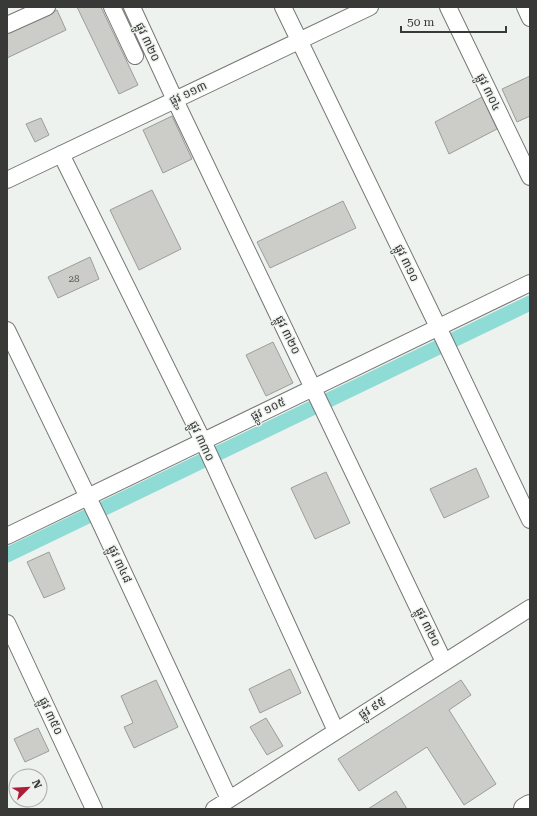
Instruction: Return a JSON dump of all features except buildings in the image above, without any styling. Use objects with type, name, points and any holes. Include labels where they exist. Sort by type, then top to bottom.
[{"type":"highway","points":[[525,809],[530,806]]},
{"type":"street","points":[[7,25],[47,7]]},
{"type":"street","points":[[112,7],[135,56]]},
{"type":"street","name":"ផ្លូវ ៣២០","points":[[132,7],[444,662]]},
{"type":"street","name":"ផ្លូវ ៣១០","points":[[283,7],[530,520]]},
{"type":"street","name":"ផ្លូវ ១១៣","points":[[7,180],[370,7]]},
{"type":"street","name":"ផ្លូវ ៣០៤","points":[[448,7],[530,177]]},
{"type":"street","points":[[525,7],[530,18]]},
{"type":"street","name":"ផ្លូវ ៣៣០","points":[[61,154],[205,445],[336,731]]},
{"type":"street","name":"ផ្លូវ ១០៥","points":[[7,536],[90,500],[315,392],[444,339],[530,283]]},
{"type":"street","name":"ផ្លូវ ៣៤៨","points":[[7,330],[90,500],[229,799]]},
{"type":"street","name":"ផ្លូវ ៩៥","points":[[214,809],[530,608]]},
{"type":"street","name":"ផ្លូវ ៣៥០","points":[[7,623],[92,808]]},
{"type":"waterway","points":[[7,555],[530,303]]}]
